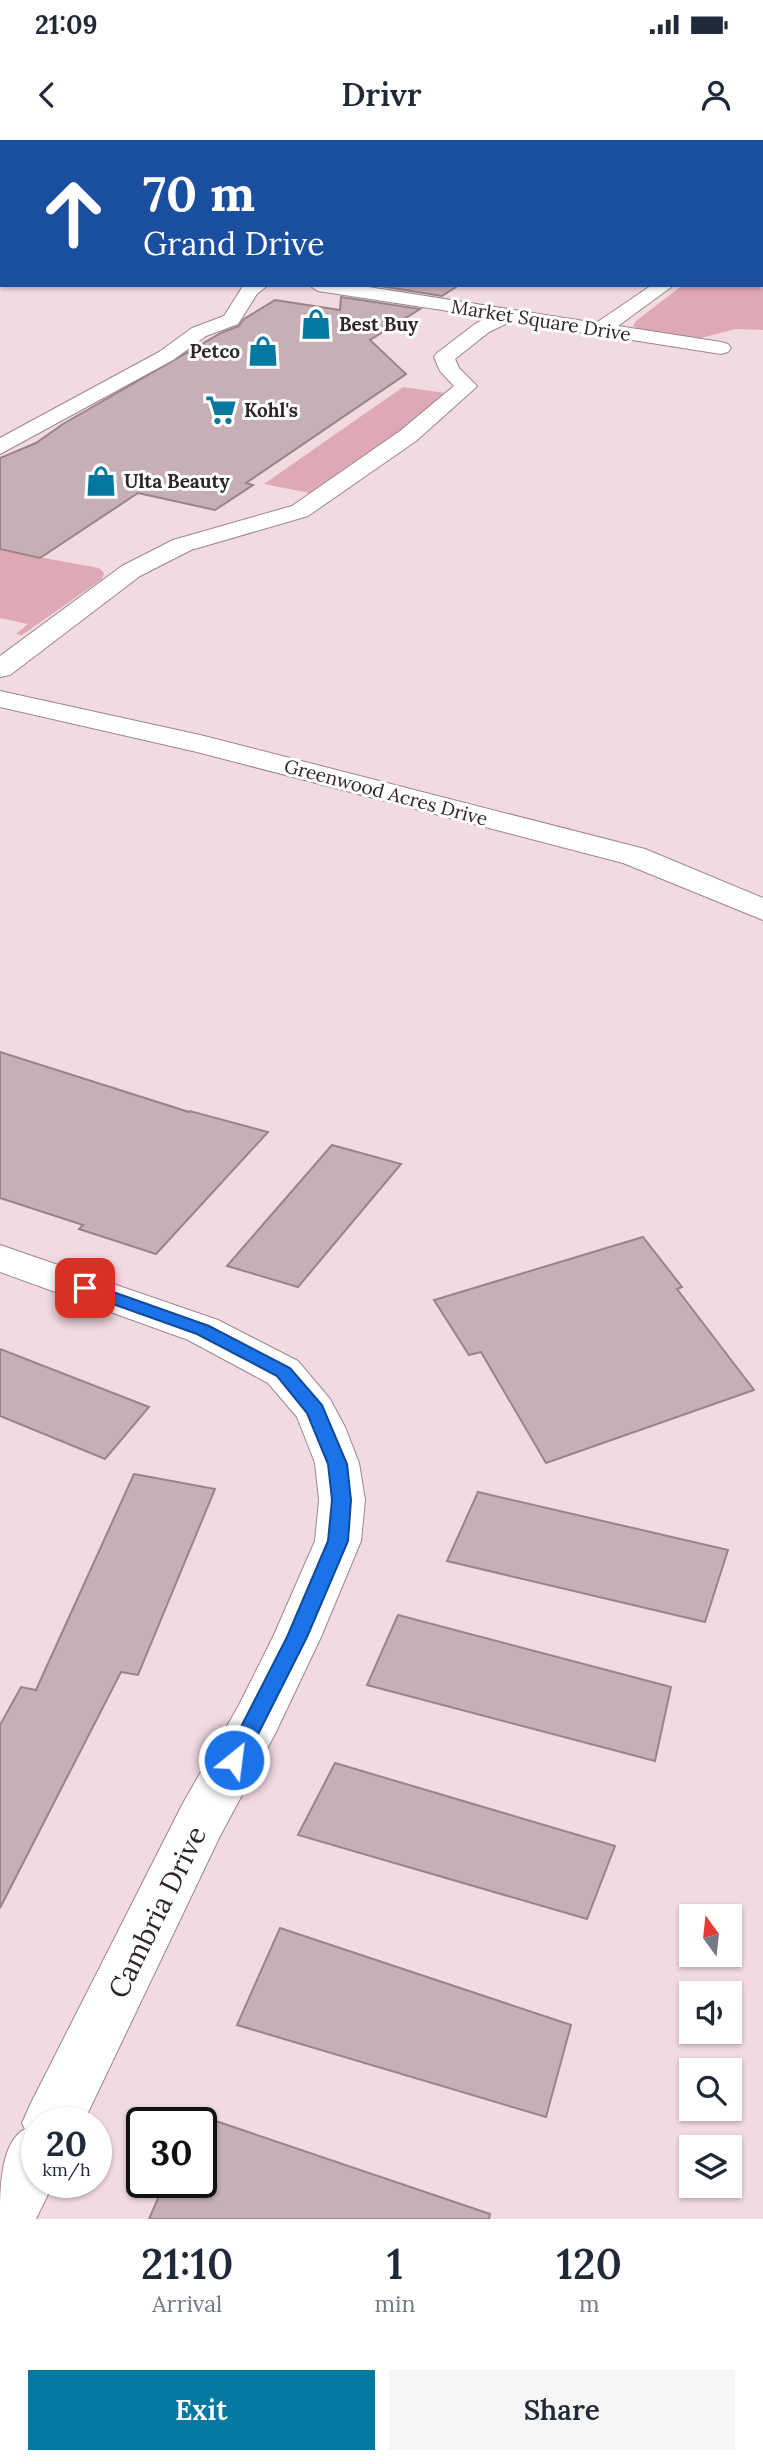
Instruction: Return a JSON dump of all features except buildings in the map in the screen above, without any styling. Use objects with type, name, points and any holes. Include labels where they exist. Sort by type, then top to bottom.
[{"type":"street","points":[[439,287],[620,315]]},
{"type":"street","points":[[600,329],[662,287]]},
{"type":"street","points":[[0,447],[166,356],[199,332],[231,320],[260,290]]},
{"type":"street","points":[[313,292],[405,314],[428,323]]},
{"type":"street","name":"Market Square Drive","points":[[313,292],[509,315],[721,348]]},
{"type":"street","points":[[0,669],[131,571],[182,545],[300,511],[408,436],[466,386],[450,370],[444,357],[475,333],[509,315]]},
{"type":"street","points":[[451,329],[475,333]]},
{"type":"street","points":[[0,635],[37,643]]},
{"type":"street","name":"Greenwood Acres Drive","points":[[0,699],[200,744],[634,856],[763,910]]},
{"type":"street","name":"Cambria Drive","points":[[0,1258],[215,1336],[283,1372],[315,1410],[323,1427],[337,1464],[342,1500],[338,1541],[297,1637],[257,1720],[201,1821],[60,2107]]},
{"type":"street","points":[[3,2219],[21,2184]]},
{"type":"shaded area","points":[[680,287],[763,287],[763,330],[736,329],[697,339],[641,330],[633,326]]},
{"type":"shaded area","points":[[403,387],[452,394],[315,494],[264,484]]},
{"type":"shaded area","points":[[0,550],[99,568],[104,573],[102,579],[22,635],[16,634],[28,624],[0,618]]},
{"type":"place","name":"Best Buy","points":[[316,324]]},
{"type":"place","name":"Petco","points":[[263,351]]},
{"type":"place","name":"Kohl's","points":[[221,410]]},
{"type":"place","name":"Ulta Beauty","points":[[101,481]]},
{"type":"route","points":[[85,1288],[203,1330],[283,1372],[315,1410],[337,1464],[342,1500],[338,1541],[297,1637],[257,1720],[234,1760]]}]
